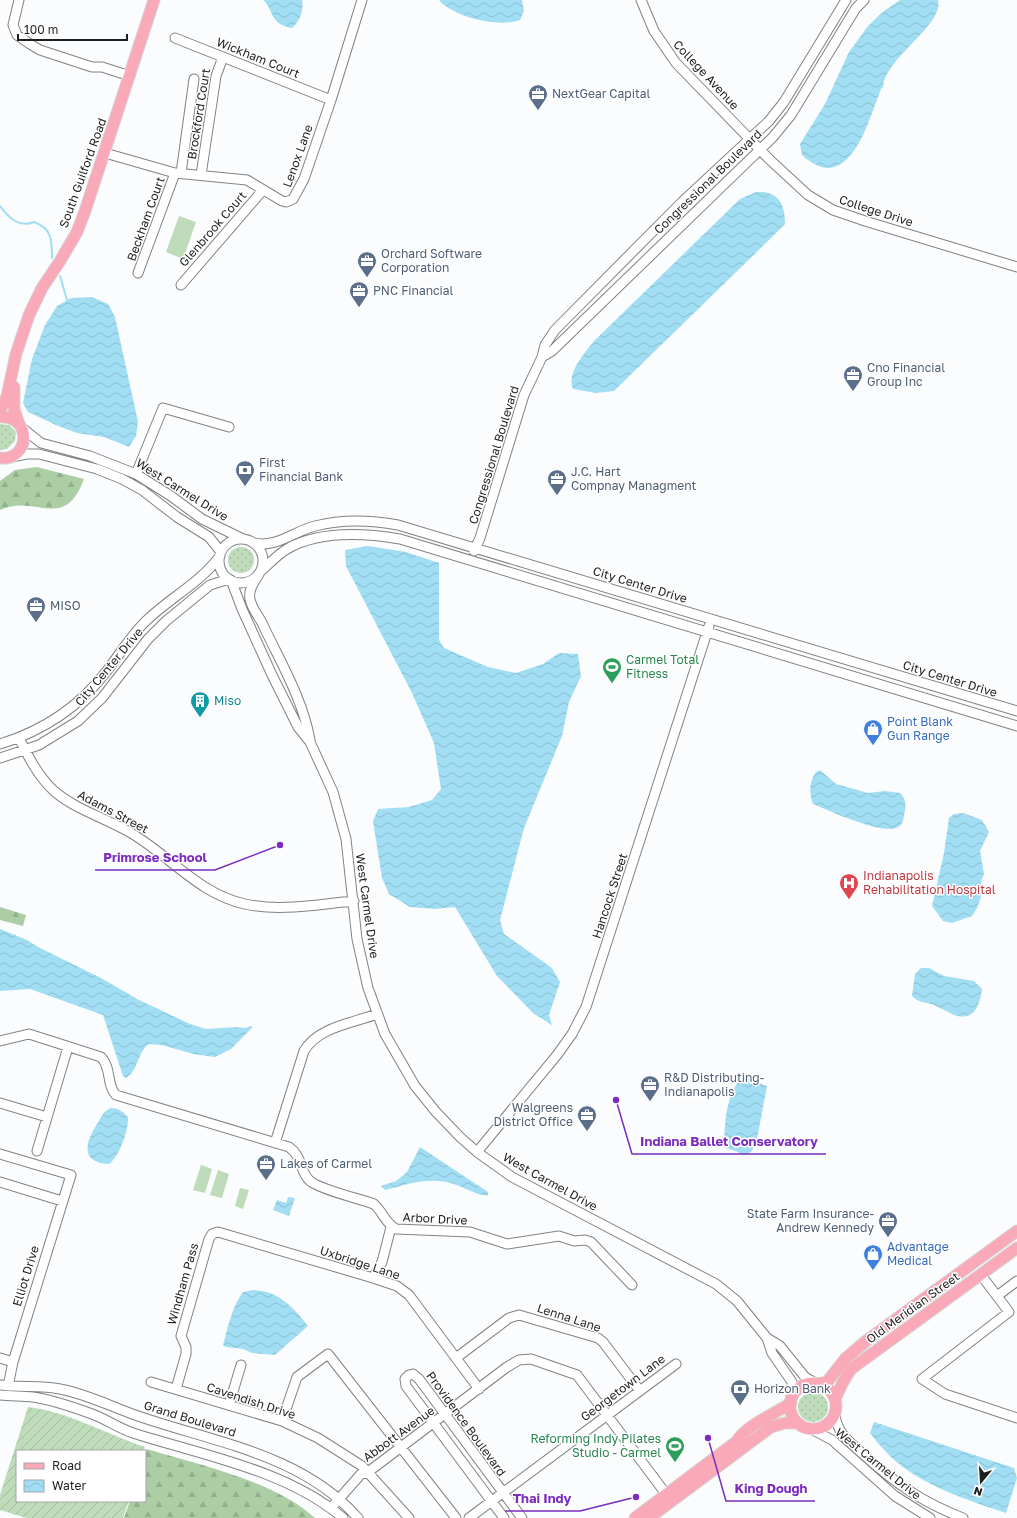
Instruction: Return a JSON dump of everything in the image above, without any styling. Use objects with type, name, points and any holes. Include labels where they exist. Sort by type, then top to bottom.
[{"type":"main road","name":"South Guilford Road","points":[[0,411],[5,401],[9,382],[29,315],[42,288],[60,261],[76,232],[105,153],[154,0]]},
{"type":"main road","name":"South Guilford Road","points":[[4,459],[18,452],[23,444],[23,433],[14,409],[13,370]]},
{"type":"main road","points":[[0,398],[9,382]]},
{"type":"main road","points":[[0,417],[9,418],[20,426]]},
{"type":"main road","name":"Old Meridian Street","points":[[816,1383],[827,1382],[845,1359],[866,1342],[1017,1231]]},
{"type":"main road","name":"Old Meridian Street","points":[[835,1399],[845,1377],[851,1369],[1017,1248]]},
{"type":"main road","points":[[635,1518],[736,1442],[754,1426],[791,1400],[801,1387],[816,1383],[830,1391],[835,1399],[836,1413],[831,1421],[824,1427],[811,1429],[798,1423],[785,1423],[771,1427],[649,1518]]},
{"type":"main road","points":[[791,1400],[792,1414],[798,1423]]},
{"type":"street","points":[[19,0],[13,25],[17,35],[30,44],[40,50],[92,67],[102,67],[130,76]]},
{"type":"street","name":"Lenox Lane","points":[[105,153],[178,173],[247,180],[286,202],[293,199],[296,196],[331,100],[362,0]]},
{"type":"street","name":"College Avenue","points":[[641,0],[654,31],[676,63],[750,139]]},
{"type":"street","name":"Congressional Boulevard","points":[[470,560],[480,538],[524,395],[542,357],[545,345],[555,330],[682,202],[769,122],[784,102],[846,0]]},
{"type":"street","name":"Congressional Boulevard","points":[[542,357],[552,351],[683,222],[693,215],[760,150],[791,115],[856,8],[864,0]]},
{"type":"street","name":"Wickham Court","points":[[176,38],[331,100]]},
{"type":"street","name":"Brockford Court","points":[[201,175],[216,76],[223,56]]},
{"type":"street","name":"Brockford Court","points":[[178,173],[194,79]]},
{"type":"street","name":"College Drive","points":[[750,139],[795,185],[833,210],[1017,267]]},
{"type":"street","name":"Beckham Court","points":[[138,273],[178,173]]},
{"type":"street","name":"Glenbrook Court","points":[[181,285],[263,190]]},
{"type":"street","points":[[136,474],[163,408],[229,427]]},
{"type":"street","name":"West Carmel Drive","points":[[20,426],[36,440],[44,444],[90,456],[136,474],[171,496],[202,519],[243,539]]},
{"type":"street","name":"West Carmel Drive","points":[[4,459],[27,454],[39,454],[97,469],[122,479],[142,490],[178,517],[209,537],[220,554]]},
{"type":"street","name":"City Center Drive","points":[[254,543],[272,544],[306,528],[320,524],[359,521],[398,525],[1017,711]]},
{"type":"street","name":"City Center Drive","points":[[260,572],[278,555],[297,544],[312,540],[348,535],[378,536],[400,540],[1017,726]]},
{"type":"street","points":[[243,539],[254,543],[262,554],[263,564],[260,572],[251,581],[244,583],[230,580],[221,570],[220,554],[231,541],[243,539]]},
{"type":"street","name":"City Center Drive","points":[[0,744],[19,738],[47,725],[81,700],[105,673],[146,621],[160,608],[201,577],[220,554]]},
{"type":"street","name":"West Carmel Drive","points":[[260,572],[250,590],[251,602],[301,708],[307,723],[310,742]]},
{"type":"street","name":"City Center Drive","points":[[0,758],[25,751],[57,736],[78,721],[102,698],[148,639],[166,621],[208,586],[215,582],[230,580]]},
{"type":"street","name":"West Carmel Drive","points":[[230,580],[272,675],[298,727],[310,742],[333,792],[349,857],[357,939],[368,988],[377,1014],[393,1050],[415,1086],[436,1112],[477,1152],[522,1183],[708,1279],[736,1300],[767,1338],[780,1346],[805,1377],[816,1383]]},
{"type":"street","name":"Hancock Street","points":[[477,1152],[557,1055],[572,1034],[586,1007],[711,619]]},
{"type":"street","name":"Adams Street","points":[[19,738],[39,774],[54,790],[69,802],[131,833],[204,887],[218,895],[238,902],[261,907],[295,907],[354,901]]},
{"type":"street","points":[[275,1143],[304,1051],[310,1042],[323,1033],[377,1014]]},
{"type":"street","name":"Arbor Drive","points":[[0,1041],[29,1034],[101,1057],[108,1066],[110,1084],[113,1092],[122,1098],[275,1143],[295,1152],[310,1181],[320,1186],[374,1204],[391,1226],[400,1230],[470,1232],[508,1244],[559,1236],[574,1241],[585,1240],[591,1242],[632,1285]]},
{"type":"street","points":[[37,1151],[68,1047]]},
{"type":"street","points":[[0,1103],[47,1117]]},
{"type":"street","name":"Elliot Drive","points":[[0,1154],[71,1175],[13,1362],[4,1385]]},
{"type":"street","points":[[0,1182],[62,1201]]},
{"type":"street","points":[[373,1278],[382,1262],[391,1226]]},
{"type":"street","name":"Uxbridge Lane","points":[[212,1234],[218,1232],[397,1286],[409,1295],[479,1389]]},
{"type":"street","name":"Windham Pass","points":[[176,1389],[186,1354],[186,1347],[181,1336],[209,1239],[212,1234]]},
{"type":"street","points":[[981,1275],[1009,1312],[922,1379],[945,1394],[1017,1418]]},
{"type":"street","points":[[997,1296],[1017,1281]]},
{"type":"street","name":"Lenna Lane","points":[[456,1358],[514,1316],[519,1315],[598,1338],[603,1342],[640,1391]]},
{"type":"street","name":"West Carmel Drive","points":[[767,1338],[772,1353],[792,1382],[791,1400]]},
{"type":"street","points":[[282,1421],[297,1377],[328,1354],[456,1518]]},
{"type":"street","points":[[0,1358],[13,1362]]},
{"type":"street","name":"Abbott Avenue","points":[[331,1508],[361,1474],[368,1472],[446,1415],[507,1367],[519,1360],[526,1359],[545,1363],[577,1375],[608,1415]]},
{"type":"street","name":"Georgetown Lane","points":[[468,1518],[676,1364]]},
{"type":"street","points":[[229,1405],[241,1365]]},
{"type":"street","name":"Providence Boulevard","points":[[504,1518],[406,1386],[405,1379],[410,1374],[413,1374],[419,1379],[522,1518]]},
{"type":"street","name":"Cavendish Drive","points":[[151,1382],[282,1421],[331,1446],[352,1459],[368,1472],[409,1518]]},
{"type":"street","name":"Grand Boulevard","points":[[4,1385],[44,1386],[70,1391],[137,1416],[257,1452],[294,1469],[338,1500],[358,1518]]},
{"type":"street","points":[[0,1395],[41,1399],[93,1414],[130,1432],[256,1471],[306,1493],[331,1508],[343,1518]]},
{"type":"street","name":"West Carmel Drive","points":[[836,1413],[837,1424],[842,1436],[887,1476],[919,1497],[963,1518]]},
{"type":"street","points":[[608,1415],[666,1494]]},
{"type":"street","name":"West Carmel Drive","points":[[811,1429],[832,1440],[903,1503],[930,1518]]},
{"type":"green space","points":[[179,216],[196,222],[183,259],[166,252]]},
{"type":"green space","points":[[0,424],[9,425],[16,432],[15,441],[7,449],[0,450]]},
{"type":"green space","points":[[37,467],[84,479],[76,495],[68,504],[58,508],[13,506],[0,510],[0,481],[15,470]]},
{"type":"green space","points":[[241,547],[250,551],[254,560],[250,569],[241,573],[232,569],[228,560],[232,551]]},
{"type":"green space","points":[[0,907],[26,915],[23,926],[0,920]]},
{"type":"green space","points":[[201,1165],[212,1169],[205,1193],[193,1190]]},
{"type":"green space","points":[[218,1170],[229,1174],[222,1198],[210,1195]]},
{"type":"green space","points":[[240,1188],[249,1190],[243,1209],[235,1206]]},
{"type":"green space","points":[[813,1392],[823,1397],[828,1407],[823,1417],[813,1422],[803,1417],[798,1407],[803,1397]]},
{"type":"green space","points":[[28,1407],[73,1418],[145,1447],[144,1450],[16,1450],[16,1502],[129,1502],[123,1518],[26,1518],[0,1510],[0,1495]]},
{"type":"green space","points":[[147,1449],[212,1468],[258,1484],[298,1505],[315,1518],[124,1518],[130,1502],[146,1502]]},
{"type":"water","points":[[263,0],[302,0],[302,12],[292,28],[285,26],[273,17],[267,4]]},
{"type":"water","points":[[439,0],[522,0],[524,11],[520,20],[500,23],[489,22],[465,16],[446,6]]},
{"type":"water","points":[[900,0],[938,0],[938,9],[924,31],[903,53],[886,76],[863,136],[854,150],[844,162],[832,167],[818,166],[802,155],[800,144],[825,104],[849,52],[868,26],[884,11]]},
{"type":"water","points":[[756,192],[770,194],[779,200],[784,210],[785,224],[614,391],[596,393],[573,389],[572,376],[574,370],[594,341],[740,199]]},
{"type":"water","points":[[92,297],[108,304],[115,317],[138,422],[136,436],[129,447],[104,437],[77,433],[56,425],[28,412],[23,403],[32,359],[45,325],[57,306],[71,298]]},
{"type":"water","points":[[368,546],[406,552],[439,563],[439,640],[444,648],[488,667],[516,673],[543,664],[559,653],[578,654],[581,676],[569,702],[562,736],[524,828],[500,920],[504,934],[552,968],[560,982],[549,1015],[552,1025],[533,1013],[497,976],[455,907],[435,909],[410,907],[389,894],[382,878],[373,821],[378,809],[409,807],[432,800],[441,789],[434,743],[412,693],[346,566],[345,550]]},
{"type":"water","points":[[820,770],[836,784],[868,793],[885,791],[900,793],[905,801],[901,825],[896,828],[889,829],[879,828],[855,821],[813,804],[810,791],[811,783],[816,772]]},
{"type":"water","points":[[963,813],[982,820],[989,832],[980,851],[984,874],[981,881],[981,897],[977,908],[972,916],[952,923],[943,921],[932,906],[944,853],[949,818],[954,814]]},
{"type":"water","points":[[0,929],[27,940],[38,947],[101,978],[139,1000],[190,1024],[206,1029],[236,1027],[246,1028],[251,1026],[252,1028],[231,1049],[215,1057],[193,1054],[162,1045],[149,1044],[145,1047],[130,1075],[126,1078],[123,1076],[103,1015],[30,989],[0,991]]},
{"type":"water","points":[[921,968],[929,968],[944,976],[974,981],[982,989],[980,1001],[975,1011],[967,1016],[961,1017],[934,1005],[920,1001],[912,996],[915,974]]},
{"type":"water","points":[[743,1076],[767,1086],[756,1144],[751,1152],[746,1155],[724,1147],[729,1100]]},
{"type":"water","points":[[111,1108],[124,1113],[128,1117],[128,1122],[120,1149],[113,1161],[109,1164],[93,1160],[89,1155],[88,1144],[93,1131],[103,1114]]},
{"type":"water","points":[[420,1147],[488,1192],[488,1195],[482,1195],[454,1184],[436,1181],[402,1185],[385,1190],[381,1186],[396,1181],[407,1172]]},
{"type":"water","points":[[288,1197],[295,1198],[289,1216],[273,1210],[277,1200],[286,1203]]},
{"type":"water","points":[[253,1290],[270,1293],[285,1301],[297,1312],[308,1326],[275,1355],[252,1353],[243,1349],[226,1347],[223,1345],[231,1317],[239,1298],[243,1292]]},
{"type":"water","points":[[874,1422],[1014,1468],[1017,1478],[1006,1513],[960,1497],[915,1475],[887,1453],[870,1433]]},
{"type":"waterway","points":[[0,206],[15,221],[24,224],[34,222],[44,228],[50,236],[52,258]]},
{"type":"waterway","points":[[60,276],[67,300]]},
{"type":"place","name":"NextGear Capital","points":[[538,111]]},
{"type":"place","name":"Orchard Software Corporation","points":[[367,278]]},
{"type":"place","name":"PNC Financial","points":[[359,308]]},
{"type":"place","name":"Cno Financial Group Inc","points":[[853,392]]},
{"type":"place","name":"First Financial Bank","points":[[245,487]]},
{"type":"place","name":"J.C. Hart Compnay Managment","points":[[557,496]]},
{"type":"place","name":"MISO","points":[[36,623]]},
{"type":"place","name":"Carmel Total Fitness","points":[[612,684]]},
{"type":"place","name":"Miso","points":[[200,718]]},
{"type":"place","name":"Point Blank Gun Range","points":[[873,746]]},
{"type":"place","name":"Primrose School","points":[[280,845]]},
{"type":"place","name":"Indianapolis Rehabilitation Hospital","points":[[849,900]]},
{"type":"place","name":"Indiana Ballet Conservatory","points":[[616,1100]]},
{"type":"place","name":"R&D Distributing- Indianapolis","points":[[650,1102]]},
{"type":"place","name":"Walgreens District Office","points":[[587,1132]]},
{"type":"place","name":"Lakes of Carmel","points":[[266,1181]]},
{"type":"place","name":"State Farm Insurance- Andrew Kennedy","points":[[888,1238]]},
{"type":"place","name":"Advantage Medical","points":[[873,1271]]},
{"type":"place","name":"Horizon Bank","points":[[740,1406]]},
{"type":"place","name":"King Dough","points":[[708,1438]]},
{"type":"place","name":"Reforming Indy Pilates Studio - Carmel","points":[[675,1463]]},
{"type":"place","name":"Thai Indy","points":[[636,1497]]}]
